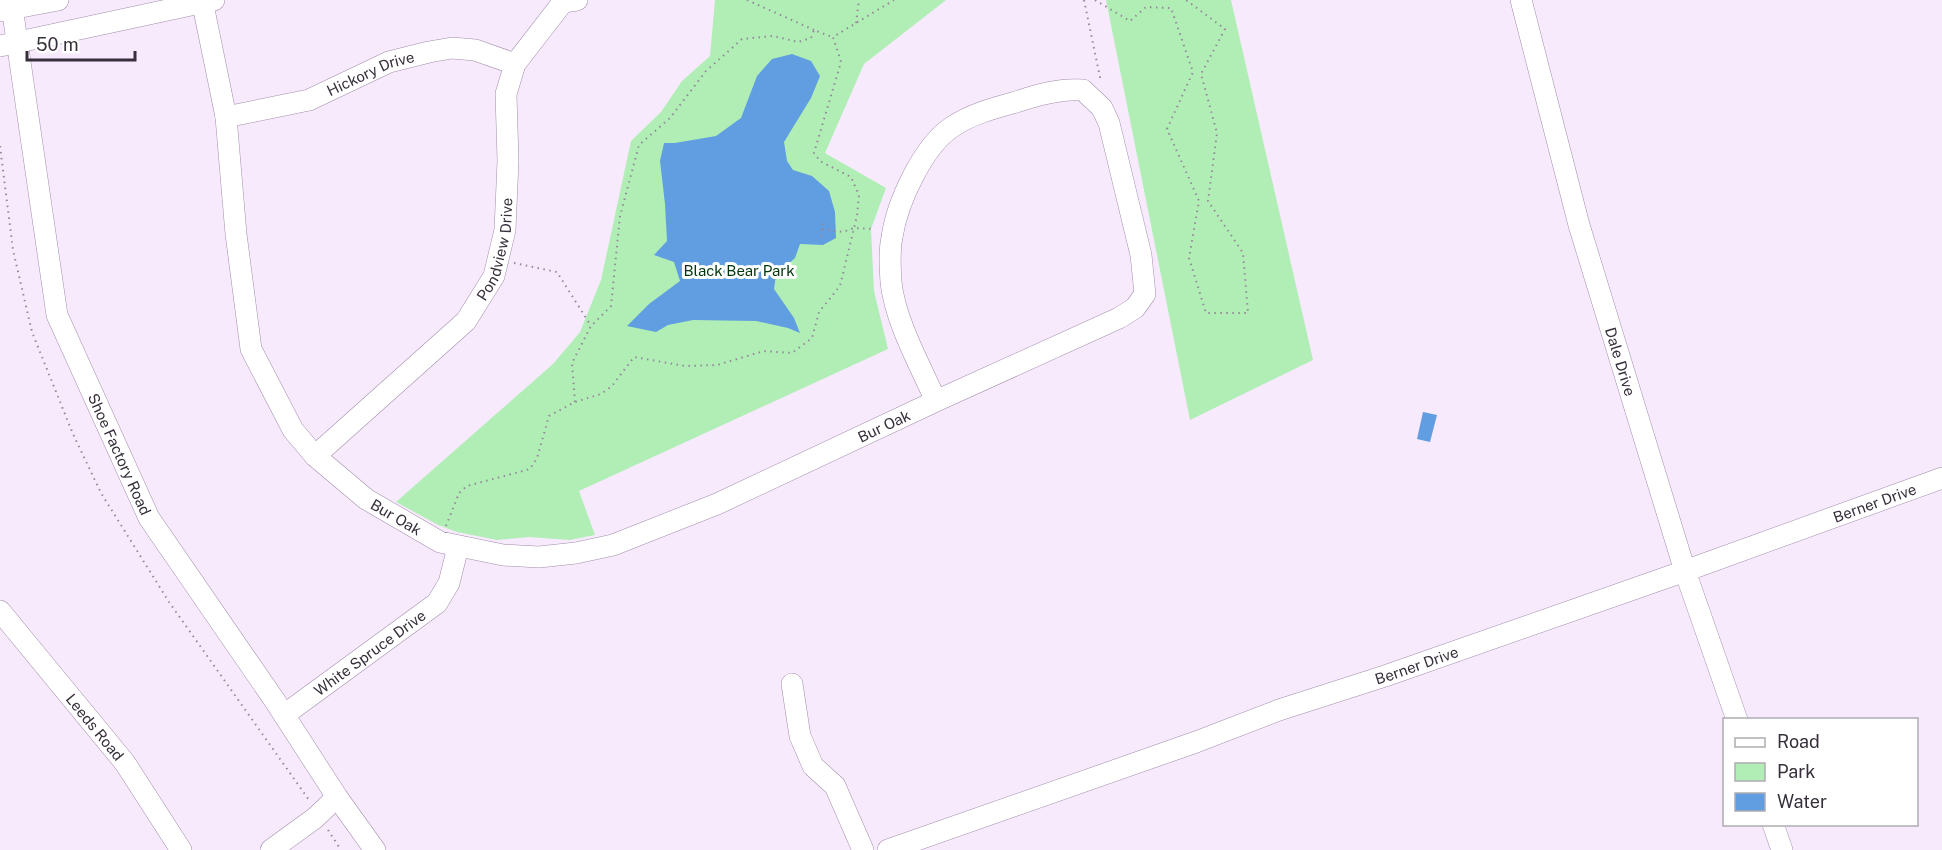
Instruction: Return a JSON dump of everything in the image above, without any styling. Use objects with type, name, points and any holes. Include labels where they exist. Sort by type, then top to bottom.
[{"type":"street","points":[[8,7],[58,0]]},
{"type":"street","name":"Pondview Drive","points":[[315,456],[466,321],[494,276],[505,230],[508,161],[506,94],[515,64],[563,2],[577,0]]},
{"type":"street","name":"Dale Drive","points":[[1521,0],[1579,225],[1685,571],[1736,718]]},
{"type":"street","points":[[8,44],[206,1]]},
{"type":"street","name":"Bur Oak","points":[[206,1],[226,117],[236,234],[251,349],[293,430],[315,456],[366,499],[449,544],[503,555],[539,557],[576,553],[613,545],[717,504],[1119,318],[1135,308],[1145,294],[1141,255],[1109,123],[1094,99]]},
{"type":"street","name":"Shoe Factory Road","points":[[8,7],[8,44],[57,315],[149,518],[375,850]]},
{"type":"street","name":"Hickory Drive","points":[[226,117],[309,100],[389,62],[429,51],[452,48],[475,50],[515,64]]},
{"type":"street","points":[[936,401],[898,312],[891,284],[892,232],[896,217],[918,168],[933,146],[951,128],[972,116],[1051,93],[1083,90],[1094,99]]},
{"type":"street","name":"Berner Drive","points":[[888,850],[1196,742],[1279,710],[1384,676],[1685,571],[1942,478]]},
{"type":"street","name":"White Spruce Drive","points":[[284,715],[437,603],[449,583],[449,544]]},
{"type":"street","name":"Leeds Road","points":[[0,611],[125,762],[182,850]]},
{"type":"street","points":[[792,684],[800,736],[813,766],[835,786],[863,850]]},
{"type":"street","points":[[271,850],[315,818],[337,797]]},
{"type":"street","points":[[1773,826],[1782,850]]},
{"type":"path","points":[[449,544],[459,493],[468,486],[530,469],[537,458],[549,416],[575,402],[601,394],[612,386],[634,357],[685,366],[717,365],[764,351],[792,353],[812,338],[819,312],[840,286],[854,228],[859,195],[851,177],[820,161],[814,153],[841,62],[833,38],[747,0]]},
{"type":"path","points":[[856,23],[859,0]]},
{"type":"path","points":[[833,38],[894,0]]},
{"type":"path","points":[[1084,0],[1102,86],[1094,99]]},
{"type":"path","points":[[1095,0],[1130,21],[1146,7],[1171,8],[1193,72],[1167,129],[1199,201],[1190,258],[1206,313],[1248,313],[1243,253],[1208,201],[1217,134],[1201,74],[1225,29],[1186,0]]},
{"type":"path","points":[[575,402],[572,363],[591,326],[611,306],[620,216],[639,145],[670,118],[706,71],[742,39],[773,36],[798,42],[811,38],[814,30]]},
{"type":"path","points":[[821,237],[823,221]]},
{"type":"path","points":[[822,229],[843,232],[854,228],[892,232]]},
{"type":"path","points":[[498,259],[557,272],[591,326]]},
{"type":"green space","name":"Black Bear Park","points":[[715,0],[946,0],[864,64],[825,153],[886,188],[871,229],[874,291],[888,349],[579,491],[595,535],[570,540],[529,537],[497,540],[457,532],[438,525],[396,502],[553,364],[580,332],[601,280],[631,141],[661,112],[682,81],[710,56]]},
{"type":"green space","points":[[1106,0],[1231,0],[1313,360],[1190,420]]},
{"type":"water","points":[[792,54],[811,61],[820,76],[811,98],[784,142],[787,161],[793,170],[812,176],[829,191],[835,212],[836,238],[823,245],[800,244],[795,258],[776,275],[774,289],[794,318],[800,333],[756,321],[693,320],[668,325],[656,332],[627,326],[649,304],[680,281],[674,262],[654,255],[667,241],[660,161],[664,143],[716,136],[741,118],[757,76],[772,59]]},
{"type":"water","points":[[1423,412],[1437,415],[1430,442],[1417,439]]}]
